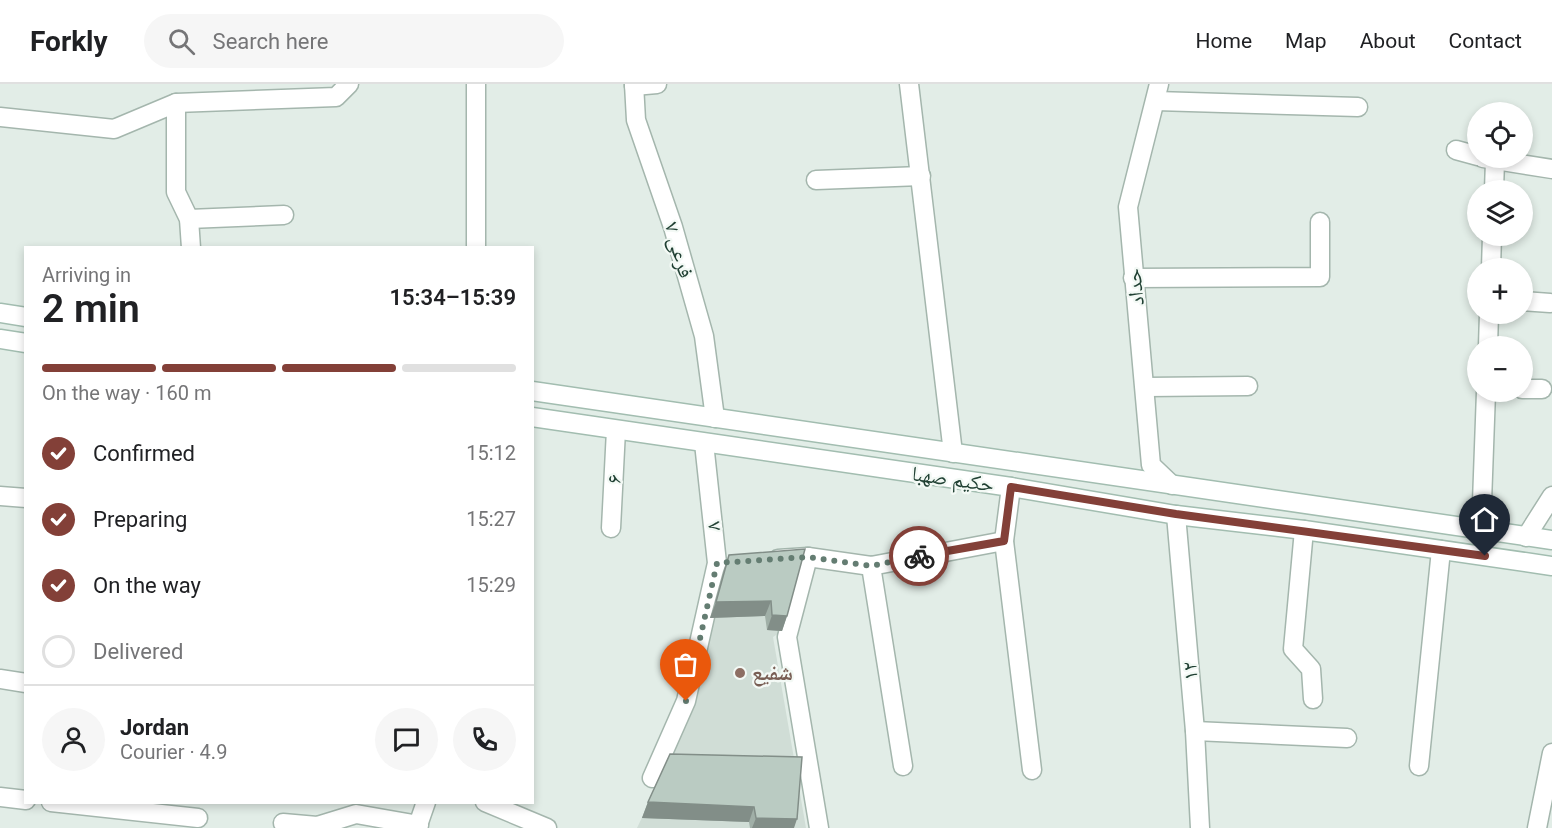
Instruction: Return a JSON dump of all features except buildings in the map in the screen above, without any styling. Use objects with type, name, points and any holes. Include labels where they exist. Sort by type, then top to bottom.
[{"type":"street","points":[[0,117],[114,129],[176,103],[336,97],[349,84]]},
{"type":"street","points":[[476,84],[476,246]]},
{"type":"street","points":[[634,85],[657,84]]},
{"type":"street","points":[[909,84],[953,453]]},
{"type":"street","name":"فرعی ۷","points":[[634,85],[636,120],[673,227],[704,336],[716,418]]},
{"type":"street","points":[[1157,92],[1358,106]]},
{"type":"street","name":"حداد","points":[[1157,92],[1128,207],[1133,278],[1146,387],[1151,465],[1172,485]]},
{"type":"street","points":[[176,103],[176,192],[189,219],[191,246]]},
{"type":"street","points":[[1456,150],[1467,153]]},
{"type":"street","points":[[1533,166],[1552,169]]},
{"type":"street","points":[[816,180],[921,176]]},
{"type":"street","points":[[189,219],[284,215]]},
{"type":"street","points":[[1133,278],[1320,277],[1320,222]]},
{"type":"street","points":[[1533,302],[1550,303]]},
{"type":"street","points":[[0,314],[24,317]]},
{"type":"street","points":[[0,339],[24,343]]},
{"type":"street","points":[[1146,387],[1248,386]]},
{"type":"street","points":[[1533,389],[1542,390]]},
{"type":"street","name":"حکیم صهبا","points":[[534,391],[1552,540]]},
{"type":"street","points":[[1481,530],[1486,402]]},
{"type":"street","name":"حکیم صهبا","points":[[534,417],[1011,487],[1176,514],[1552,566]]},
{"type":"street","name":"۶","points":[[611,528],[616,430]]},
{"type":"street","name":"۸","points":[[652,778],[686,701],[717,563],[704,443]]},
{"type":"street","name":"۱۲","points":[[1172,485],[1196,731],[1200,828]]},
{"type":"street","points":[[1011,487],[1004,541],[1032,770]]},
{"type":"street","points":[[0,496],[24,498]]},
{"type":"street","points":[[1526,537],[1552,496]]},
{"type":"street","points":[[1304,530],[1293,649],[1311,669],[1313,699]]},
{"type":"street","points":[[762,560],[808,557],[871,566],[1004,541]]},
{"type":"street","points":[[1419,766],[1441,550]]},
{"type":"street","points":[[808,557],[787,637],[819,828]]},
{"type":"street","points":[[717,563],[740,562]]},
{"type":"street","points":[[871,566],[903,766]]},
{"type":"street","points":[[0,679],[24,683]]},
{"type":"street","points":[[1196,731],[1347,738]]},
{"type":"street","points":[[1537,828],[1550,779],[1552,753]]},
{"type":"street","points":[[0,797],[24,800]]},
{"type":"street","points":[[69,804],[198,818]]},
{"type":"street","points":[[283,823],[317,827],[357,814],[418,826],[425,804]]},
{"type":"street","points":[[490,804],[547,828]]},
{"type":"shaded area","name":"شفیع","points":[[723,571],[782,631],[773,637],[806,828],[637,828],[694,708],[710,618]]},
{"type":"way so far","points":[[686,701],[717,563],[808,557],[871,566],[919,556]]},
{"type":"place","name":"شفیع","points":[[740,673]]},
{"type":"route","points":[[919,556],[1004,541],[1011,487],[1176,514],[1485,556]]}]
